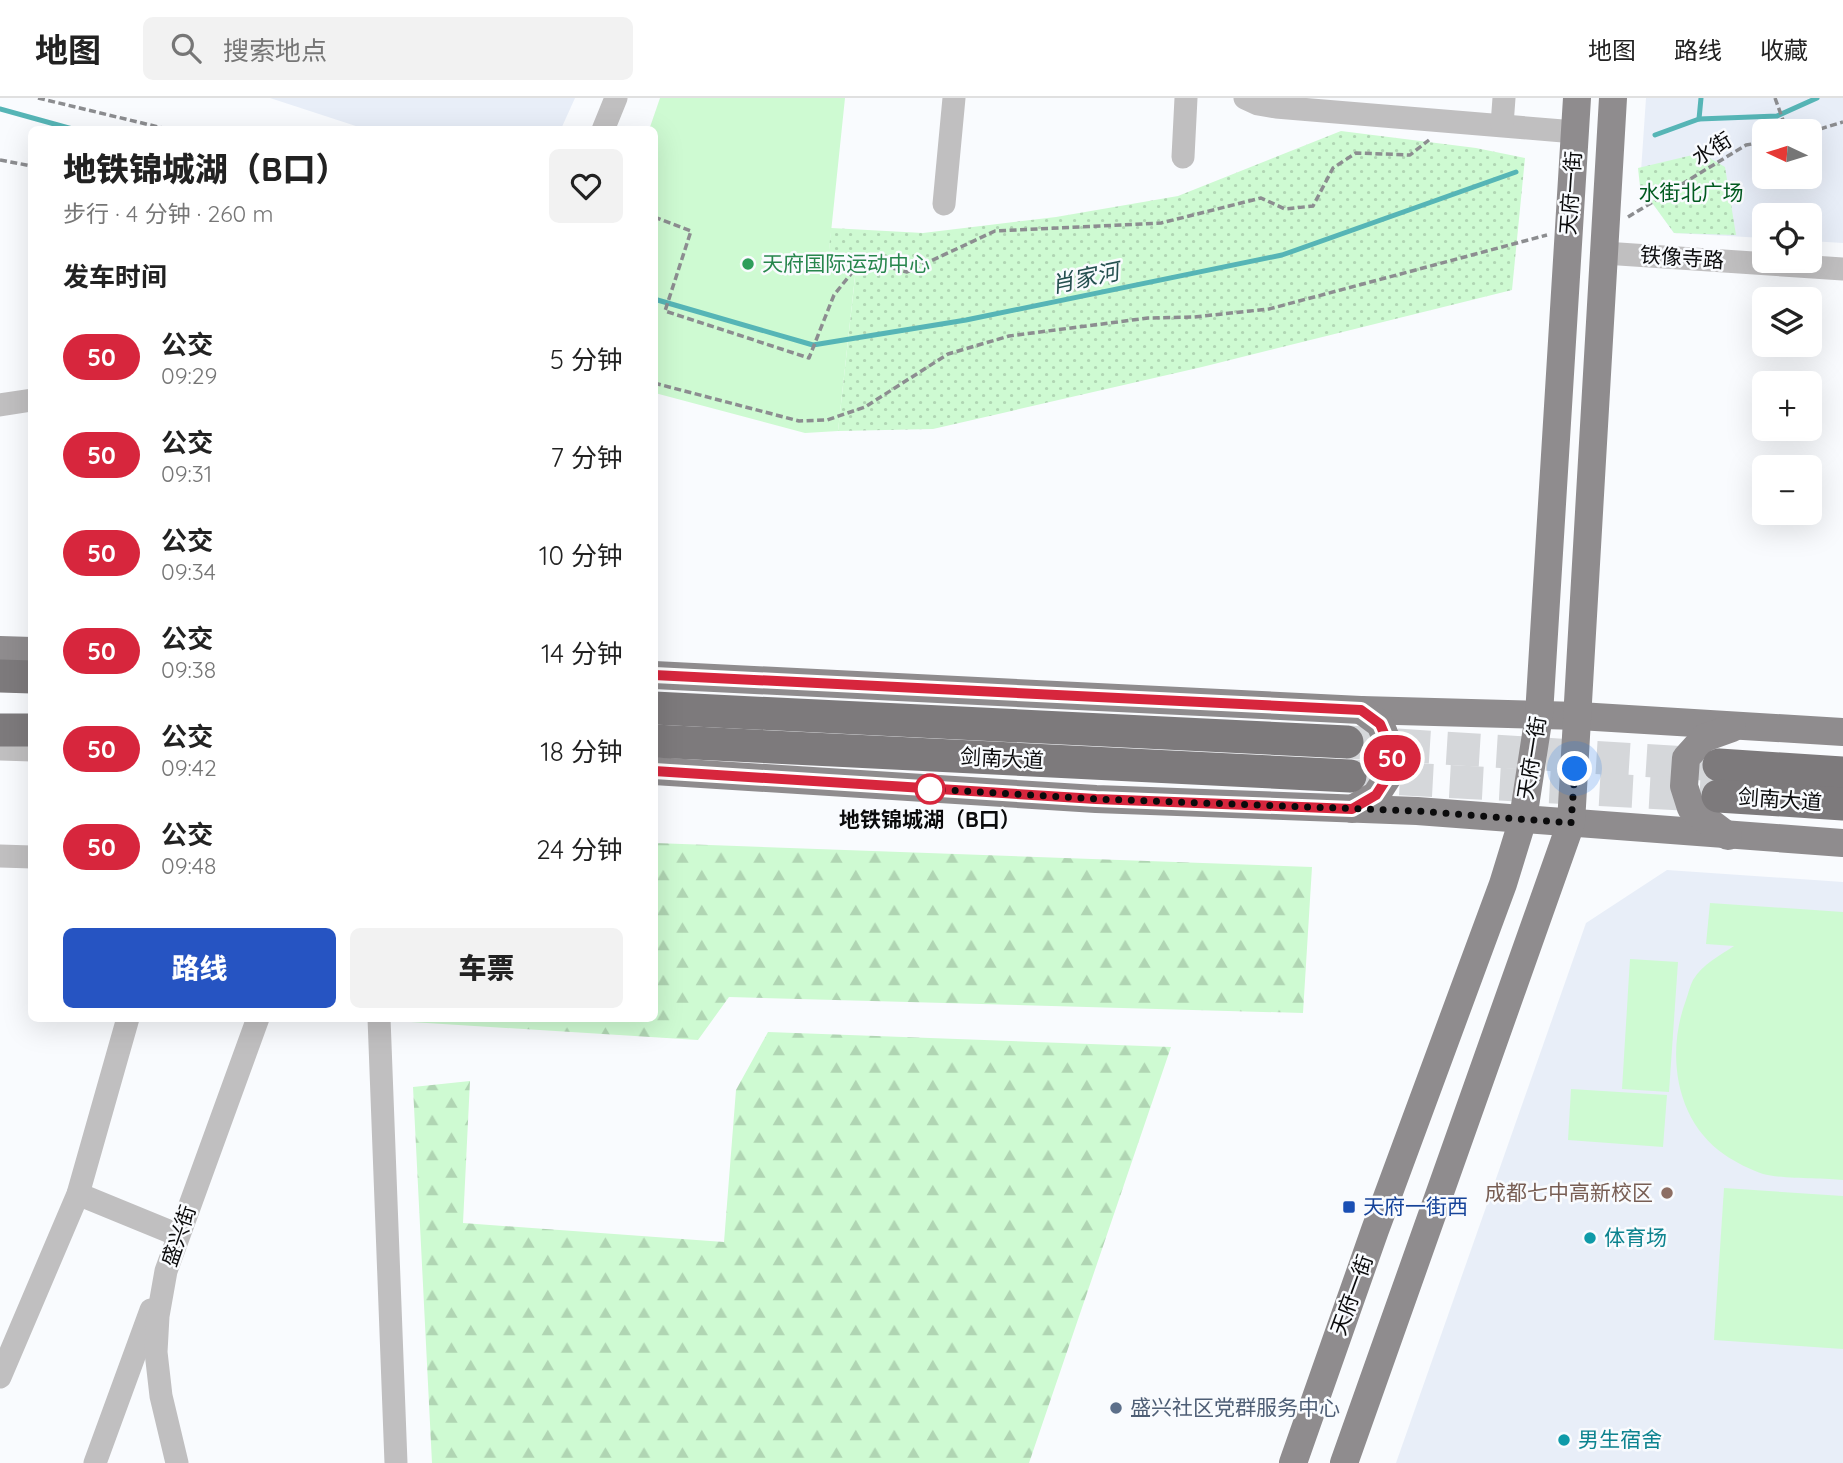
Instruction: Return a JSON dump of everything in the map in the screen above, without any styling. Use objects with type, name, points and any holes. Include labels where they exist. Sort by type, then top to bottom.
[{"type":"highway","points":[[0,676],[28,677]]},
{"type":"highway","name":"剑南大道","points":[[658,708],[1347,742]]},
{"type":"highway","points":[[0,730],[28,730]]},
{"type":"highway","name":"剑南大道","points":[[658,741],[1350,776]]},
{"type":"highway","name":"剑南大道","points":[[1843,773],[1719,780],[1843,804]]},
{"type":"main road","name":"天府一街","points":[[1293,1463],[1503,884],[1522,819],[1539,715],[1577,98]]},
{"type":"main road","name":"天府一街","points":[[1344,1463],[1571,823],[1612,98]]},
{"type":"main road","points":[[0,650],[28,651]]},
{"type":"main road","points":[[658,675],[1361,710],[1579,716],[1843,732]]},
{"type":"main road","points":[[1352,809],[1376,795],[1389,775],[1392,752],[1380,724],[1361,710]]},
{"type":"main road","points":[[1728,836],[1691,808],[1684,786],[1686,758],[1704,738],[1738,726]]},
{"type":"main road","points":[[658,771],[1096,799],[1522,819],[1843,843]]},
{"type":"street","points":[[605,126],[616,98]]},
{"type":"street","points":[[944,204],[954,98]]},
{"type":"street","points":[[1183,157],[1186,98]]},
{"type":"street","points":[[1245,98],[1267,106],[1359,106],[1453,121],[1575,132]]},
{"type":"street","points":[[1502,125],[1504,98]]},
{"type":"street","name":"铁像寺路","points":[[1605,241],[1843,269]]},
{"type":"street","points":[[0,405],[28,401]]},
{"type":"street","points":[[0,749],[28,750]]},
{"type":"street","points":[[0,856],[28,857]]},
{"type":"street","points":[[0,1377],[78,1194],[127,1022]]},
{"type":"street","name":"盛兴街","points":[[177,1463],[161,1396],[156,1352],[158,1316],[166,1271],[257,1022]]},
{"type":"street","points":[[379,1022],[396,1463]]},
{"type":"street","points":[[78,1194],[178,1235]]},
{"type":"street","points":[[95,1463],[166,1271]]},
{"type":"path","points":[[38,98],[155,126]]},
{"type":"path","points":[[1775,98],[1783,119]]},
{"type":"path","points":[[658,219],[691,231],[665,311],[809,358],[835,295],[862,260],[907,272],[995,231],[1161,223],[1261,198],[1285,209],[1313,206],[1333,168],[1356,153],[1410,155],[1453,121]]},
{"type":"path","points":[[1822,128],[1843,122]]},
{"type":"path","name":"水街","points":[[1605,241],[1679,188],[1746,145],[1752,144]]},
{"type":"path","points":[[0,160],[28,165]]},
{"type":"path","points":[[658,384],[799,421],[827,420],[864,407],[948,354],[1009,336],[1147,317],[1194,317],[1269,309],[1568,230]]},
{"type":"shaded area","points":[[270,98],[575,98],[562,126],[356,126]]},
{"type":"shaded area","points":[[1646,98],[1843,98],[1843,243],[1822,242],[1822,203],[1752,203],[1752,237],[1674,233],[1640,186]]},
{"type":"shaded area","name":"成都七中高新校区","points":[[1667,870],[1843,882],[1843,1463],[1396,1463],[1586,923]]},
{"type":"green space","name":"天府国际运动中心","points":[[660,98],[845,98],[828,261],[856,267],[838,431],[805,433],[658,394],[658,126],[650,126]]},
{"type":"green space","points":[[1341,131],[1476,148],[1525,158],[1512,290],[1202,367],[933,429],[838,431],[856,268],[828,261],[831,228],[923,233],[1056,217],[1178,196]]},
{"type":"green space","name":"水街北广场","points":[[1701,153],[1725,167],[1736,235],[1674,233],[1640,186],[1638,168]]},
{"type":"green space","points":[[658,843],[1312,867],[1303,1013],[729,997],[698,1040],[411,1022],[658,1022]]},
{"type":"green space","points":[[1710,903],[1843,912],[1843,1180],[1770,1176],[1748,1168],[1708,1141],[1685,1105],[1676,1063],[1680,1020],[1686,1000],[1697,974],[1734,946],[1706,944]]},
{"type":"green space","points":[[1630,959],[1678,962],[1669,1092],[1622,1089]]},
{"type":"green space","points":[[768,1032],[1171,1047],[1029,1463],[432,1463],[413,1087],[470,1081],[463,1223],[724,1242],[736,1090]]},
{"type":"green space","points":[[1571,1089],[1667,1095],[1663,1147],[1568,1140]]},
{"type":"green space","points":[[1724,1188],[1843,1196],[1843,1349],[1714,1340]]},
{"type":"waterway","points":[[1699,119],[1701,98]]},
{"type":"waterway","name":"肖家河","points":[[1655,135],[1699,119],[1777,116],[1817,98]]},
{"type":"waterway","name":"肖家河","points":[[0,109],[62,126]]},
{"type":"waterway","name":"肖家河","points":[[658,300],[813,345],[966,320],[1282,255],[1516,172]]},
{"type":"tunnel","points":[[1347,742],[1719,765]]},
{"type":"tunnel","points":[[1350,776],[1718,796]]},
{"type":"bus line","name":"50","points":[[658,675],[1361,710],[1380,724],[1392,752],[1389,775],[1376,795],[1352,809],[1096,799],[658,771]]},
{"type":"place","name":"天府国际运动中心","points":[[748,264]]},
{"type":"place","name":"地铁锦城湖（B口）","points":[[930,789]]},
{"type":"place","name":"成都七中高新校区","points":[[1667,1193]]},
{"type":"place","name":"天府一街西","points":[[1349,1207]]},
{"type":"place","name":"体育场","points":[[1590,1238]]},
{"type":"place","name":"盛兴社区党群服务中心","points":[[1116,1408]]},
{"type":"place","name":"男生宿舍","points":[[1564,1440]]},
{"type":"route","points":[[930,789],[1096,799],[1417,811],[1571,823],[1575,769]]}]
